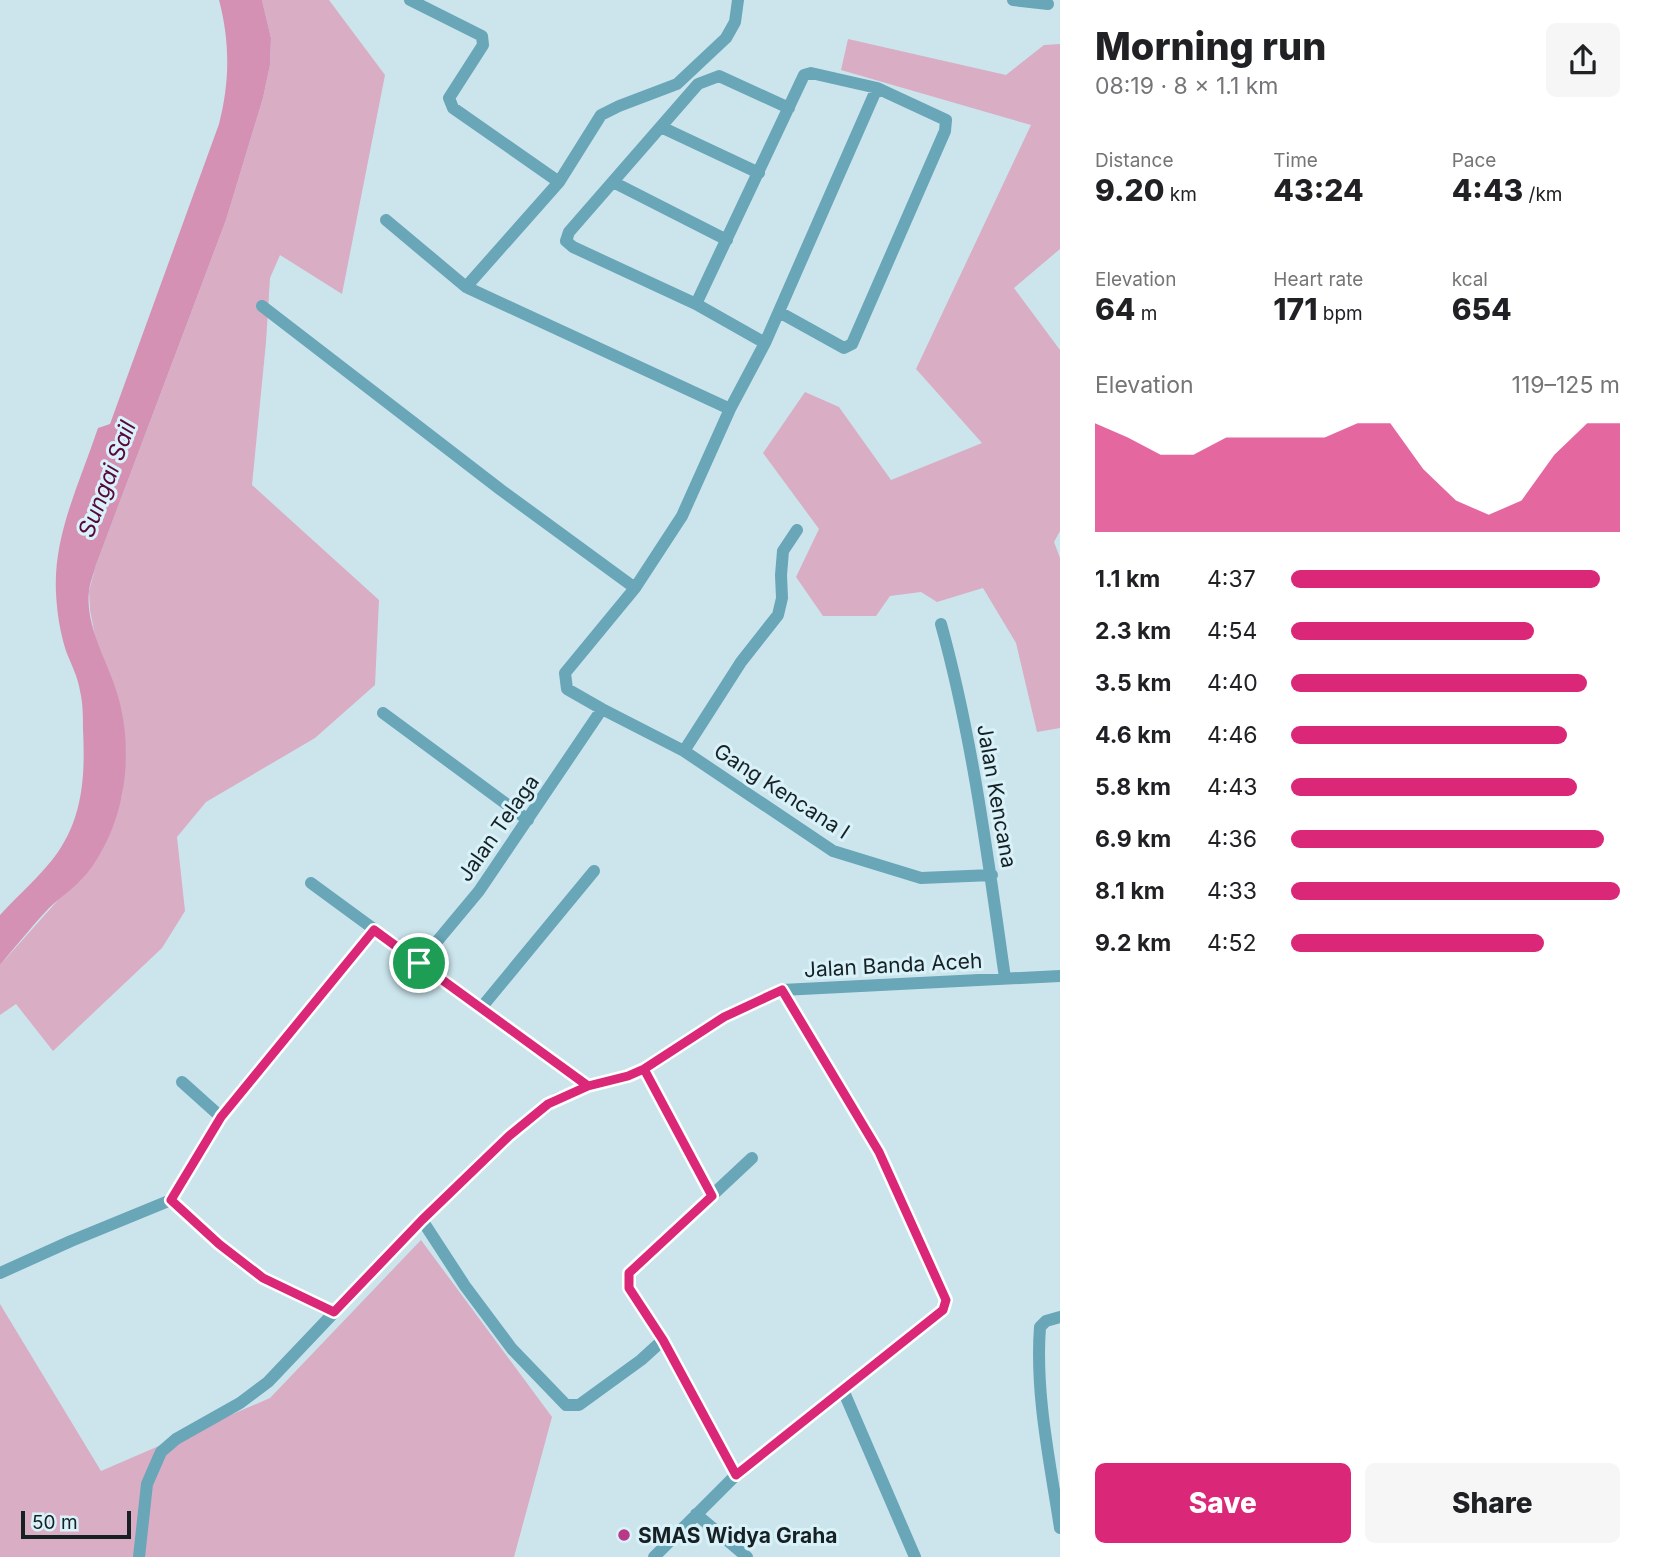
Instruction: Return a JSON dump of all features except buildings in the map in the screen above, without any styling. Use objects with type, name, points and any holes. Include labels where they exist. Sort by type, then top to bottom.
[{"type":"street","points":[[411,0],[482,36],[483,45],[449,98],[453,108],[559,182]]},
{"type":"street","points":[[467,287],[559,182],[601,115],[677,84],[726,38],[735,22],[738,0]]},
{"type":"street","points":[[1013,0],[1048,4]]},
{"type":"street","points":[[696,304],[804,75],[811,73],[877,88],[946,120],[947,126],[940,143],[852,344],[844,348],[779,312]]},
{"type":"street","points":[[765,343],[696,304],[573,247],[566,241],[569,232],[698,84],[719,76],[789,108]]},
{"type":"street","points":[[262,306],[501,490],[635,588],[682,516],[730,409],[765,343],[877,88]]},
{"type":"street","points":[[661,127],[759,173]]},
{"type":"street","points":[[613,182],[727,240]]},
{"type":"street","points":[[386,220],[467,287],[730,409]]},
{"type":"street","points":[[684,751],[741,662],[778,615],[782,598],[783,551],[797,530]]},
{"type":"street","name":"Gang Kencana I","points":[[635,588],[565,673],[568,689],[684,751],[833,851],[921,878],[992,875]]},
{"type":"street","name":"Jalan Kencana","points":[[941,624],[969,738],[992,875],[1005,978]]},
{"type":"street","name":"Jalan Telaga","points":[[419,963],[479,891],[602,709]]},
{"type":"street","points":[[383,713],[528,820]]},
{"type":"street","points":[[481,1007],[594,871]]},
{"type":"street","points":[[311,883],[588,1086]]},
{"type":"street","name":"Jalan Banda Aceh","points":[[139,1557],[147,1484],[161,1452],[176,1440],[240,1403],[268,1382],[422,1220],[509,1136],[548,1104],[588,1086],[644,1069],[724,1017],[782,990],[1060,976]]},
{"type":"street","points":[[654,1557],[736,1475],[943,1310],[946,1300],[879,1152],[782,990]]},
{"type":"street","points":[[0,1273],[171,1200],[221,1117],[182,1082]]},
{"type":"street","points":[[736,1475],[663,1340],[629,1288],[629,1273],[752,1158]]},
{"type":"street","points":[[171,1200],[219,1244],[263,1278],[334,1312]]},
{"type":"street","points":[[422,1220],[465,1286],[512,1349],[566,1405],[579,1405],[641,1360],[663,1340]]},
{"type":"street","points":[[1060,1317],[1046,1321],[1040,1327],[1038,1349],[1039,1384],[1060,1528]]},
{"type":"street","points":[[843,1390],[915,1557]]},
{"type":"street","points":[[696,1514],[747,1557]]},
{"type":"path","points":[[221,1117],[374,930]]},
{"type":"path","points":[[644,1069],[712,1196]]},
{"type":"shaded area","points":[[262,0],[329,0],[385,75],[342,294],[280,255],[270,278],[252,485],[379,600],[375,685],[315,738],[206,802],[177,837],[185,911],[162,948],[53,1051],[16,1004],[0,1015],[0,965],[101,852],[122,795],[126,754],[122,714],[95,636],[89,591],[96,565],[226,220],[263,98],[270,65],[271,38]]},
{"type":"shaded area","points":[[848,39],[1006,75],[1044,45],[1060,44],[1060,249],[1014,288],[1060,350],[1060,531],[1054,542],[1060,558],[1060,728],[1037,732],[1016,643],[983,588],[937,602],[921,592],[890,596],[876,616],[823,616],[796,577],[819,529],[763,453],[805,392],[839,407],[891,480],[982,443],[916,369],[1031,125],[841,70]]},
{"type":"shaded area","points":[[421,1240],[552,1417],[514,1557],[0,1557],[0,1304],[101,1471],[270,1398]]},
{"type":"water","name":"Sungai Sail","points":[[219,0],[262,0],[271,38],[270,65],[263,98],[226,220],[96,565],[90,588],[89,604],[93,630],[117,693],[122,715],[126,762],[119,809],[101,853],[88,872],[49,908],[0,965],[0,915],[38,877],[58,852],[67,838],[78,808],[84,761],[83,710],[79,686],[66,651],[58,615],[56,571],[59,550],[69,509],[98,428],[110,424],[219,124],[227,62]]},
{"type":"place","name":"SMAS Widya Graha","points":[[624,1535]]},
{"type":"route","points":[[419,963],[374,930],[221,1117],[171,1200],[219,1244],[263,1278],[334,1312],[422,1220],[509,1136],[548,1104],[588,1086],[628,1076],[644,1069],[724,1017],[782,990],[879,1152],[946,1300],[943,1310],[736,1475],[663,1340],[629,1288],[629,1273],[712,1196],[644,1069],[588,1086],[419,963]]}]
